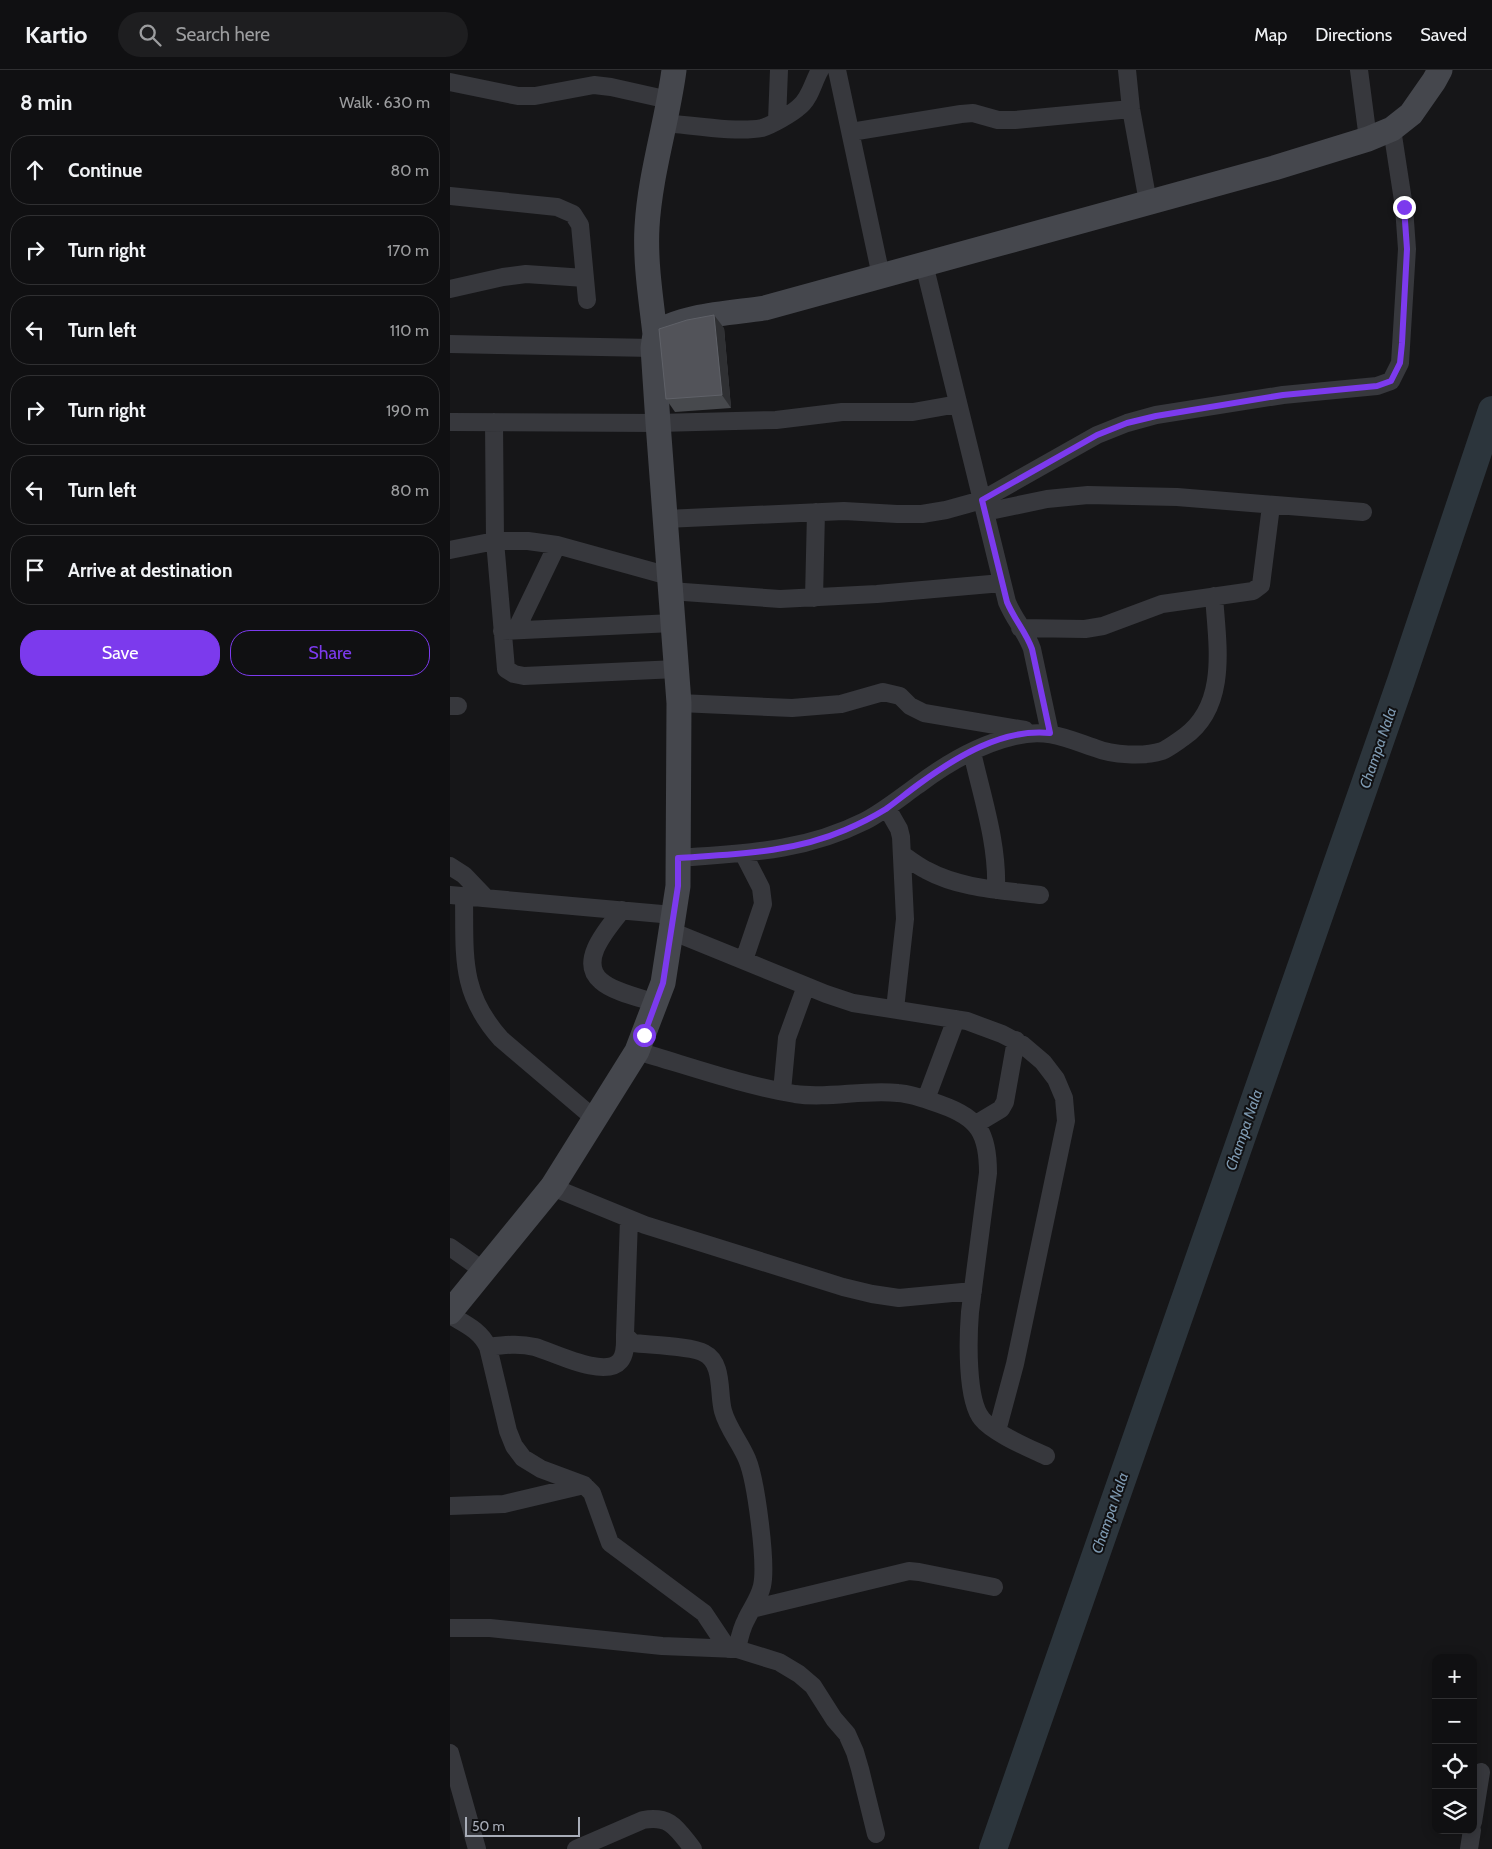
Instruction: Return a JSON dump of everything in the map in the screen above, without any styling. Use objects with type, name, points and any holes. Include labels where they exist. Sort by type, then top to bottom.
[{"type":"main road","points":[[450,1313],[552,1187],[637,1051],[663,983],[678,886],[680,703],[658,423],[647,228],[650,196],[674,70]]},
{"type":"main road","points":[[654,341],[663,327],[680,321],[765,308],[1274,168],[1368,139],[1392,129],[1411,114],[1440,70]]},
{"type":"street","points":[[777,121],[779,70]]},
{"type":"street","points":[[450,82],[526,96],[594,85],[611,87],[667,112],[741,129],[762,128],[800,107],[808,96],[820,70]]},
{"type":"street","points":[[837,70],[881,276]]},
{"type":"street","points":[[1127,70],[1131,109],[1148,202]]},
{"type":"street","points":[[1359,70],[1368,139]]},
{"type":"street","points":[[851,132],[973,113],[998,120],[1015,120],[1131,109]]},
{"type":"street","points":[[983,506],[1097,435],[1127,423],[1156,416],[1283,395],[1377,386],[1391,381],[1400,363],[1401,356],[1407,249],[1404,207],[1392,129]]},
{"type":"street","points":[[450,196],[556,207],[573,214],[580,225],[587,300]]},
{"type":"street","points":[[924,264],[1007,602],[1020,628],[1028,637],[1032,649],[1042,732]]},
{"type":"street","points":[[450,289],[503,276],[526,274],[585,278]]},
{"type":"street","points":[[450,344],[654,341]]},
{"type":"street","points":[[450,422],[658,423],[776,420],[842,412],[913,412],[958,404]]},
{"type":"street","points":[[494,422],[495,541],[509,631],[506,668],[514,674],[524,676],[677,669]]},
{"type":"street","points":[[665,519],[816,512],[922,514],[1088,495],[1177,497],[1363,512]]},
{"type":"street","points":[[1020,628],[1094,628],[1110,624],[1162,604],[1253,591],[1261,584],[1271,506]]},
{"type":"street","points":[[814,598],[816,512]]},
{"type":"street","points":[[450,550],[495,541],[528,540],[557,545],[670,584],[780,599],[877,594],[1002,583]]},
{"type":"street","points":[[509,631],[557,545]]},
{"type":"street","points":[[680,703],[792,708],[841,704],[883,692],[900,696],[910,706],[924,713],[1042,732],[1072,739],[1096,749],[1116,754],[1162,751],[1186,736],[1205,715],[1215,690],[1218,668],[1214,596]]},
{"type":"street","points":[[509,631],[673,623]]},
{"type":"street","points":[[678,858],[786,848],[843,831],[887,808],[920,784],[980,747],[1014,736],[1042,732]]},
{"type":"street","points":[[972,752],[992,839],[997,874],[996,890]]},
{"type":"street","points":[[887,808],[899,829],[905,919],[895,1009]]},
{"type":"street","points":[[742,853],[761,888],[763,904],[744,960]]},
{"type":"street","points":[[902,855],[925,870],[942,878],[978,888],[1040,894]]},
{"type":"street","points":[[450,866],[464,875],[486,898]]},
{"type":"street","points":[[595,1119],[508,1046],[488,1025],[476,1006],[469,985],[465,963],[457,896],[622,910],[672,923],[744,960],[806,986],[854,1003],[956,1019],[976,1024],[1016,1040],[1043,1062],[1056,1079],[1064,1098],[1066,1120],[1015,1364],[997,1431]]},
{"type":"street","points":[[622,910],[601,938],[593,954],[594,970],[601,981],[616,989],[656,1003]]},
{"type":"street","points":[[782,1091],[787,1038],[806,986]]},
{"type":"street","points":[[926,1099],[956,1019]]},
{"type":"street","points":[[976,1124],[1001,1109],[1005,1102],[1016,1040]]},
{"type":"street","points":[[637,1051],[768,1089],[824,1096],[898,1093],[926,1099],[965,1114],[976,1124],[984,1137],[988,1152],[988,1173],[968,1335],[973,1398],[982,1419],[997,1431],[1046,1456]]},
{"type":"street","points":[[552,1187],[629,1219],[834,1284],[872,1294],[899,1298],[973,1291]]},
{"type":"street","points":[[488,1346],[521,1344],[590,1366],[612,1366],[619,1363],[625,1350],[629,1219]]},
{"type":"street","points":[[450,1247],[484,1271]]},
{"type":"street","points":[[450,1313],[484,1337],[488,1346],[505,1422],[514,1446],[523,1458],[541,1469],[584,1485],[592,1493],[610,1543],[704,1613],[732,1649]]},
{"type":"street","points":[[625,1335],[633,1343],[703,1352],[713,1360],[718,1372],[723,1411],[747,1458],[755,1487],[764,1569],[762,1585],[732,1649]]},
{"type":"street","points":[[450,1506],[504,1504],[584,1485]]},
{"type":"street","points":[[752,1609],[909,1571],[994,1587]]},
{"type":"street","points":[[450,1628],[490,1628],[662,1646],[732,1649],[779,1662],[799,1674],[812,1686],[846,1734],[855,1752],[876,1834]]},
{"type":"street","points":[[450,1752],[478,1849]]},
{"type":"street","points":[[1477,1797],[1481,1772]]},
{"type":"street","points":[[576,1849],[643,1820],[655,1818],[666,1820],[674,1825],[693,1849]]},
{"type":"street","points":[[1469,1849],[1471,1834]]},
{"type":"building","points":[[714,315],[722,395],[666,399],[659,329],[687,320]]},
{"type":"waterway","name":"Champa Nala","points":[[993,1849],[1401,681],[1492,410]]},
{"type":"route","points":[[644,1035],[663,983],[678,886],[678,858],[786,848],[843,831],[887,808],[948,765],[980,747],[1033,732],[1050,733],[1032,649],[1028,637],[1020,628],[1007,602],[982,500],[1097,435],[1127,423],[1156,416],[1283,395],[1377,386],[1391,381],[1400,363],[1402,343],[1407,249],[1404,207]]}]
